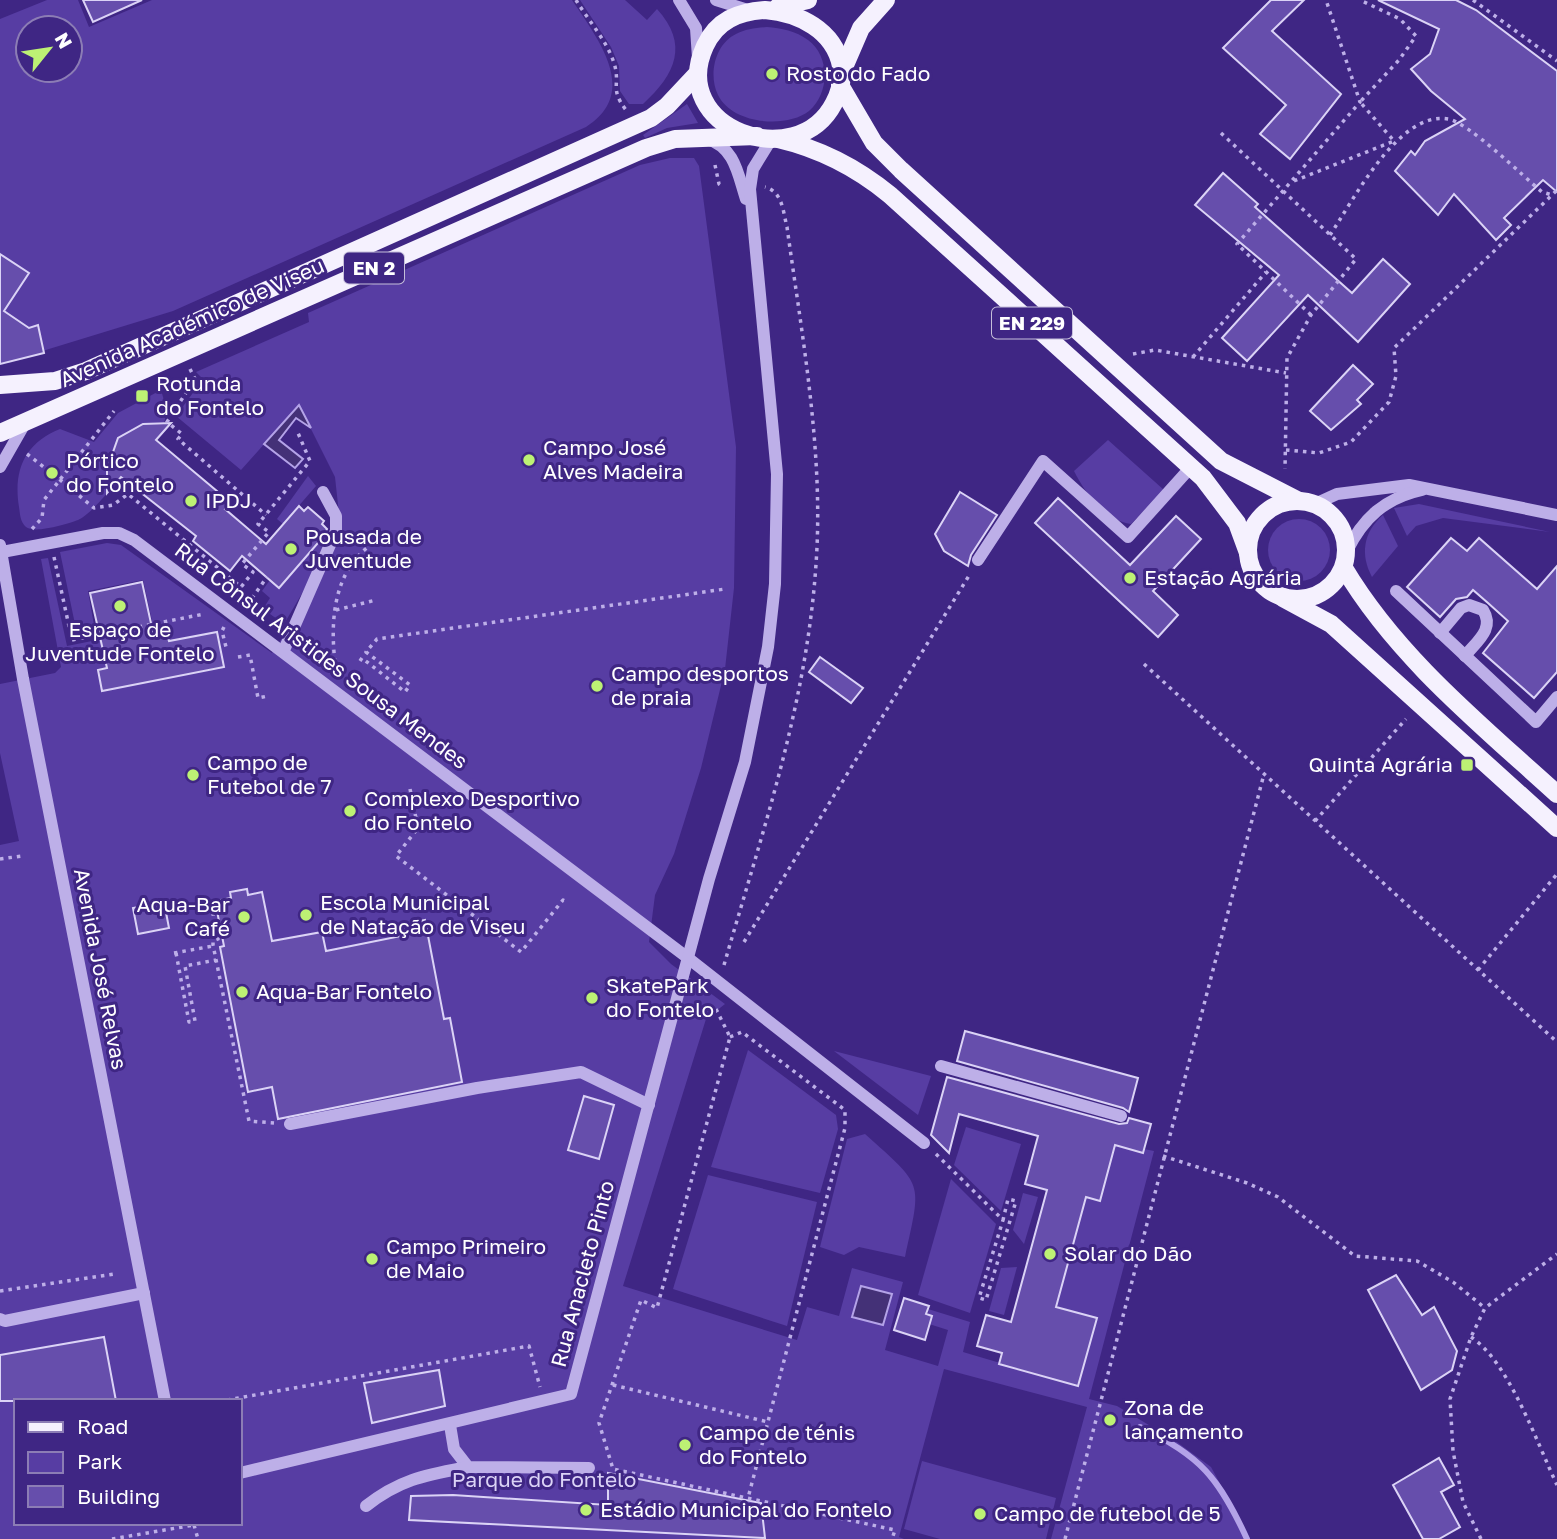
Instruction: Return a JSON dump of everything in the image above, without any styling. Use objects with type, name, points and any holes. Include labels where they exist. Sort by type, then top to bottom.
[{"type":"main road","name":"EN 2","points":[[698,67],[708,39],[722,23],[758,11],[808,0]]},
{"type":"main road","name":"EN 2","points":[[769,138],[801,134],[823,119],[861,29],[886,0]]},
{"type":"main road","points":[[758,11],[794,14],[820,31],[835,50],[841,79]]},
{"type":"main road","name":"Avenida Académico de Viseu","points":[[0,385],[55,381],[86,371],[635,127],[667,106],[698,67]]},
{"type":"main road","points":[[698,67],[705,103],[723,125],[769,138]]},
{"type":"main road","name":"EN 229","points":[[841,79],[874,143],[1210,451],[1251,478],[1307,502],[1336,520],[1344,535],[1345,560],[1368,608],[1426,672],[1557,793]]},
{"type":"main road","name":"Avenida Académico de Viseu","points":[[6,438],[28,421],[646,148],[675,139],[724,136],[769,138]]},
{"type":"main road","name":"EN 229","points":[[769,138],[828,154],[875,182],[1191,467],[1225,504],[1238,525],[1256,577],[1272,592],[1331,624],[1557,828]]},
{"type":"main road","points":[[1248,553],[1250,539],[1260,518],[1279,504],[1307,502]]},
{"type":"main road","points":[[1283,598],[1301,599],[1318,595],[1334,584],[1345,560]]},
{"type":"street","points":[[679,0],[696,28],[698,67]]},
{"type":"street","points":[[716,0],[758,11]]},
{"type":"street","name":"Rua Anacleto Pinto","points":[[242,1473],[570,1394],[758,707],[775,584],[777,474],[750,210],[746,189],[724,136],[705,103]]},
{"type":"street","points":[[701,137],[723,147],[735,163]]},
{"type":"street","points":[[746,189],[769,138]]},
{"type":"street","points":[[0,467],[6,438]]},
{"type":"street","points":[[978,560],[1043,461],[1128,537],[1191,467]]},
{"type":"street","points":[[1307,502],[1337,494],[1409,485],[1557,514]]},
{"type":"street","points":[[1345,560],[1368,516],[1385,504],[1429,488]]},
{"type":"street","points":[[284,650],[336,531],[336,516],[323,492]]},
{"type":"street","name":"Rua Cônsul Aristides Sousa Mendes","points":[[1,549],[31,547],[103,533],[119,533],[134,540],[284,650],[688,958],[924,1143]]},
{"type":"street","name":"Avenida José Relvas","points":[[1,549],[23,680],[165,1399]]},
{"type":"street","points":[[1396,591],[1536,722],[1557,697]]},
{"type":"street","points":[[1440,633],[1461,608],[1469,605],[1483,610],[1488,622],[1487,629],[1465,656]]},
{"type":"street","points":[[941,1066],[1121,1116]]},
{"type":"street","points":[[290,1124],[477,1088],[581,1072],[649,1105]]},
{"type":"street","points":[[2,1321],[144,1293]]},
{"type":"street","points":[[450,1424],[454,1449],[468,1467]]},
{"type":"street","points":[[366,1506],[388,1488],[413,1477],[468,1467],[589,1468]]},
{"type":"path","points":[[576,0],[615,65],[615,95],[635,127]]},
{"type":"path","points":[[1326,0],[1360,102],[1394,141]]},
{"type":"path","points":[[1311,315],[1237,244],[1399,60],[1416,36],[1400,19],[1360,0]]},
{"type":"path","points":[[1473,0],[1557,61]]},
{"type":"path","points":[[1292,182],[1394,141],[1430,120],[1450,119],[1542,192],[1552,195]]},
{"type":"path","points":[[1221,133],[1356,259],[1311,315],[1287,358],[1285,469]]},
{"type":"path","points":[[1330,235],[1394,141]]},
{"type":"path","points":[[711,157],[719,184],[728,190],[770,188],[777,194],[787,227],[812,438],[816,561],[806,659],[797,706],[722,970]]},
{"type":"path","points":[[1285,450],[1319,453],[1351,442],[1389,402],[1396,376],[1394,348],[1557,190]]},
{"type":"path","points":[[1193,357],[1266,272]]},
{"type":"path","points":[[1127,355],[1155,350],[1286,373]]},
{"type":"path","points":[[189,367],[195,379],[167,422],[182,433],[178,439],[266,515]]},
{"type":"path","points":[[31,547],[29,531],[42,518],[44,500],[114,411]]},
{"type":"path","points":[[267,578],[250,601],[237,592],[253,572],[242,565],[269,532],[258,524],[310,461],[298,433]]},
{"type":"path","points":[[6,438],[94,508],[113,505],[128,494],[241,587]]},
{"type":"path","points":[[340,693],[332,638],[337,596],[347,570],[368,547]]},
{"type":"path","points":[[54,555],[72,640],[209,613]]},
{"type":"path","points":[[744,942],[978,560]]},
{"type":"path","points":[[360,661],[362,658],[405,692],[410,685],[366,652],[377,639],[652,602],[725,589]]},
{"type":"path","points":[[336,610],[376,600]]},
{"type":"path","points":[[217,619],[227,627],[222,631],[227,651]]},
{"type":"path","points":[[238,657],[250,655],[258,698],[268,696]]},
{"type":"path","points":[[1144,664],[1557,1042]]},
{"type":"path","points":[[1315,821],[1406,719]]},
{"type":"path","points":[[1065,1539],[1264,774]]},
{"type":"path","points":[[410,789],[418,828],[396,856],[522,952],[563,900],[568,903]]},
{"type":"path","points":[[0,859],[22,856]]},
{"type":"path","points":[[1478,970],[1557,874]]},
{"type":"path","points":[[211,904],[218,939],[213,941],[216,960],[249,1121],[290,1124]]},
{"type":"path","points":[[214,946],[175,953],[190,1022],[195,1021],[185,966],[216,960]]},
{"type":"path","points":[[716,1009],[730,1037],[657,1308],[641,1300],[599,1423],[613,1469],[895,1530],[892,1539]]},
{"type":"path","points":[[730,1037],[742,1032],[845,1110],[845,1128],[748,1498]]},
{"type":"path","points":[[924,1143],[1003,1220]]},
{"type":"path","points":[[1163,1156],[1247,1183],[1278,1197],[1355,1256],[1417,1261],[1453,1282],[1485,1308]]},
{"type":"path","points":[[1008,1199],[1016,1201],[986,1300],[979,1298],[1003,1220],[1008,1199]]},
{"type":"path","points":[[1481,1539],[1463,1502],[1453,1451],[1450,1399],[1471,1337],[1485,1308],[1557,1254]]},
{"type":"path","points":[[0,1291],[114,1274]]},
{"type":"path","points":[[1471,1337],[1487,1347],[1502,1370],[1557,1485]]},
{"type":"path","points":[[234,1399],[529,1346],[543,1402]]},
{"type":"path","points":[[612,1385],[768,1422]]},
{"type":"path","points":[[112,1539],[189,1525]]},
{"type":"green space","points":[[47,0],[78,0],[84,14],[14,14],[14,84],[84,84],[84,15],[89,27],[152,0],[572,0],[602,48],[612,81],[611,98],[602,113],[586,127],[173,311],[0,364],[0,19]]},
{"type":"green space","points":[[580,0],[625,0],[647,20],[657,9],[667,22],[673,34],[674,58],[664,81],[643,104],[629,104],[620,91],[619,66],[611,47]]},
{"type":"green space","points":[[767,27],[788,31],[808,40],[815,47],[824,65],[821,95],[809,111],[799,117],[774,121],[747,118],[725,105],[715,87],[715,61],[723,45],[740,32]]},
{"type":"green space","points":[[687,104],[698,123],[667,128],[645,138],[643,135]]},
{"type":"green space","name":"Complexo Desportivo do Fontelo","points":[[670,158],[694,158],[699,166],[736,447],[734,588],[725,669],[701,768],[674,854],[655,895],[649,942],[671,964],[725,1004],[706,1019],[623,1286],[797,1340],[807,1307],[839,1316],[852,1268],[903,1282],[885,1350],[938,1366],[948,1330],[929,1324],[928,1309],[970,1322],[963,1352],[1078,1386],[1096,1318],[1056,1307],[1086,1197],[1100,1201],[1118,1135],[1121,1147],[1143,1153],[1144,1149],[1154,1151],[1089,1399],[1117,1406],[1174,1440],[1211,1467],[1250,1539],[1051,1539],[1087,1407],[944,1369],[899,1537],[904,1539],[0,1539],[0,845],[19,841],[0,753],[0,684],[55,673],[61,667],[41,559],[48,558],[67,646],[97,640],[152,621],[143,580],[88,591],[94,625],[76,629],[60,552],[107,543],[121,545],[272,653],[305,604],[340,523],[335,477],[299,405],[241,470],[176,416],[203,379],[196,372],[309,322],[308,313],[640,165]]},
{"type":"green space","points":[[161,390],[167,411],[164,423],[149,423],[137,427],[118,441],[109,463],[110,490],[95,506],[82,518],[67,524],[43,529],[26,527],[20,515],[18,481],[24,459],[30,450],[60,429],[94,442],[118,413]]},
{"type":"green space","points":[[1108,440],[1164,490],[1131,524],[1104,512],[1090,497],[1074,471]]},
{"type":"green space","points":[[308,476],[316,486],[283,524],[277,519]]},
{"type":"green space","points":[[1419,504],[1550,532],[1443,518],[1416,526],[1407,536],[1394,508]]},
{"type":"green space","points":[[1383,515],[1398,546],[1372,577],[1366,560],[1366,544],[1371,529]]},
{"type":"green space","points":[[1299,519],[1311,521],[1321,528],[1328,538],[1328,562],[1321,572],[1311,579],[1299,581],[1287,579],[1277,572],[1270,562],[1268,550],[1270,538],[1277,528],[1287,521]]},
{"type":"green space","points":[[329,531],[314,573],[284,624],[263,609],[270,598],[262,591],[270,580],[280,587]]},
{"type":"green space","points":[[748,1050],[836,1115],[838,1129],[820,1193],[711,1167]]},
{"type":"green space","points":[[834,1051],[931,1076],[918,1115]]},
{"type":"green space","points":[[966,1127],[1021,1144],[1001,1211],[954,1165]]},
{"type":"green space","points":[[865,1134],[899,1165],[914,1187],[914,1213],[905,1257],[859,1247],[844,1255],[820,1247],[847,1139]]},
{"type":"green space","points":[[708,1175],[817,1202],[787,1326],[673,1289]]},
{"type":"green space","points":[[951,1179],[996,1224],[970,1313],[918,1295]]},
{"type":"green space","points":[[1023,1193],[1038,1197],[1024,1244],[1013,1230]]},
{"type":"green space","points":[[1017,1267],[1004,1315],[989,1311],[1001,1268]]},
{"type":"green space","name":"Campo de futebol de 5","points":[[922,1461],[1056,1498],[1046,1539],[940,1539],[904,1529]]},
{"type":"shaded area","points":[[299,405],[311,428],[296,418],[279,440],[303,459],[295,468],[264,444]]},
{"type":"shaded area","points":[[861,1286],[892,1294],[883,1325],[852,1317]]},
{"type":"building","points":[[83,0],[142,0],[93,22]]},
{"type":"building","points":[[1271,0],[1304,0],[1272,31],[1341,94],[1290,159],[1260,134],[1286,105],[1223,48]]},
{"type":"building","points":[[1378,0],[1456,0],[1476,10],[1557,71],[1557,192],[1543,180],[1504,218],[1511,225],[1496,240],[1454,194],[1438,215],[1395,171],[1411,151],[1415,155],[1425,141],[1465,119],[1431,91],[1411,69],[1430,54],[1439,29]]},
{"type":"building","points":[[1223,173],[1258,204],[1255,207],[1352,293],[1383,259],[1410,284],[1358,342],[1308,295],[1247,361],[1222,338],[1279,275],[1195,205]]},
{"type":"building","points":[[0,254],[29,273],[4,311],[29,328],[38,325],[44,353],[0,364]]},
{"type":"building","points":[[1353,365],[1373,384],[1357,400],[1361,404],[1331,430],[1310,411]]},
{"type":"building","name":"IPDJ","points":[[171,423],[156,440],[230,502],[225,509],[266,544],[299,506],[304,511],[308,507],[324,521],[322,524],[327,529],[324,536],[279,588],[242,556],[230,571],[193,541],[196,536],[121,477],[107,493],[107,469],[118,438],[143,424]]},
{"type":"building","points":[[960,492],[997,515],[971,555],[968,566],[944,551],[935,534]]},
{"type":"building","name":"Estação Agrária","points":[[1058,498],[1130,565],[1176,516],[1201,539],[1153,591],[1178,615],[1158,637],[1035,523]]},
{"type":"building","points":[[1451,538],[1467,551],[1479,538],[1537,589],[1557,566],[1557,672],[1534,698],[1483,653],[1508,621],[1488,603],[1473,590],[1467,597],[1456,599],[1440,617],[1407,587]]},
{"type":"building","points":[[142,582],[154,637],[167,635],[169,641],[217,632],[224,667],[102,691],[98,670],[107,668],[90,593]]},
{"type":"building","points":[[820,657],[863,688],[851,703],[809,672]]},
{"type":"building","points":[[247,889],[248,895],[262,892],[272,941],[322,932],[326,951],[401,936],[399,925],[425,920],[444,1019],[450,1018],[462,1082],[278,1119],[272,1087],[248,1092],[220,947],[224,946],[215,901],[231,898],[230,892]]},
{"type":"building","points":[[164,902],[169,928],[138,934],[133,908]]},
{"type":"building","points":[[965,1031],[1138,1078],[1129,1112],[1123,1108],[957,1061]]},
{"type":"building","name":"Solar do Dão","points":[[947,1077],[1119,1124],[1127,1123],[1129,1118],[1151,1124],[1143,1153],[1115,1145],[1100,1201],[1086,1197],[1056,1307],[1097,1318],[1078,1386],[999,1364],[1002,1353],[977,1346],[986,1315],[1011,1322],[1047,1190],[1025,1184],[1038,1136],[959,1114],[949,1153],[931,1135]]},
{"type":"building","points":[[584,1096],[614,1105],[599,1159],[568,1150]]},
{"type":"building","points":[[1396,1275],[1422,1315],[1434,1307],[1457,1351],[1452,1370],[1421,1390],[1368,1290]]},
{"type":"building","points":[[904,1298],[929,1306],[926,1314],[932,1316],[925,1340],[894,1330]]},
{"type":"building","points":[[104,1337],[116,1399],[0,1401],[0,1355]]},
{"type":"building","points":[[439,1370],[445,1406],[372,1423],[364,1383]]},
{"type":"building","points":[[1439,1458],[1454,1485],[1441,1492],[1460,1527],[1439,1539],[1423,1539],[1393,1485]]},
{"type":"building","name":"Estádio Municipal do Fontelo","points":[[608,1473],[761,1503],[765,1538],[409,1520],[411,1496],[453,1495],[608,1505]]},
{"type":"waterway","points":[[1140,1427],[1178,1448],[1205,1471],[1227,1500],[1247,1539]]},
{"type":"place","name":"Rosto do Fado","points":[[772,74]]},
{"type":"place","name":"Rotunda do Fontelo","points":[[142,396]]},
{"type":"place","name":"Campo José Alves Madeira","points":[[529,460]]},
{"type":"place","name":"Pórtico do Fontelo","points":[[52,473]]},
{"type":"place","name":"IPDJ","points":[[191,501]]},
{"type":"place","name":"Pousada de Juventude","points":[[291,549]]},
{"type":"place","name":"Estação Agrária","points":[[1130,578]]},
{"type":"place","name":"Espaço de Juventude Fontelo","points":[[120,606]]},
{"type":"place","name":"Campo desportos de praia","points":[[597,686]]},
{"type":"place","name":"Quinta Agrária","points":[[1467,765]]},
{"type":"place","name":"Campo de Futebol de 7","points":[[193,775]]},
{"type":"place","name":"Complexo Desportivo do Fontelo","points":[[350,811]]},
{"type":"place","name":"Escola Municipal de Natação de Viseu","points":[[306,915]]},
{"type":"place","name":"Aqua-Bar Café","points":[[244,917]]},
{"type":"place","name":"Aqua-Bar Fontelo","points":[[242,992]]},
{"type":"place","name":"SkatePark do Fontelo","points":[[592,998]]},
{"type":"place","name":"Solar do Dão","points":[[1050,1254]]},
{"type":"place","name":"Campo Primeiro de Maio","points":[[372,1259]]},
{"type":"place","name":"Zona de lançamento","points":[[1110,1420]]},
{"type":"place","name":"Campo de ténis do Fontelo","points":[[685,1445]]},
{"type":"place","name":"Estádio Municipal do Fontelo","points":[[586,1510]]},
{"type":"place","name":"Campo de futebol de 5","points":[[980,1514]]},
{"type":"park label","name":"Parque do Fontelo","points":[[544,1480]]}]
